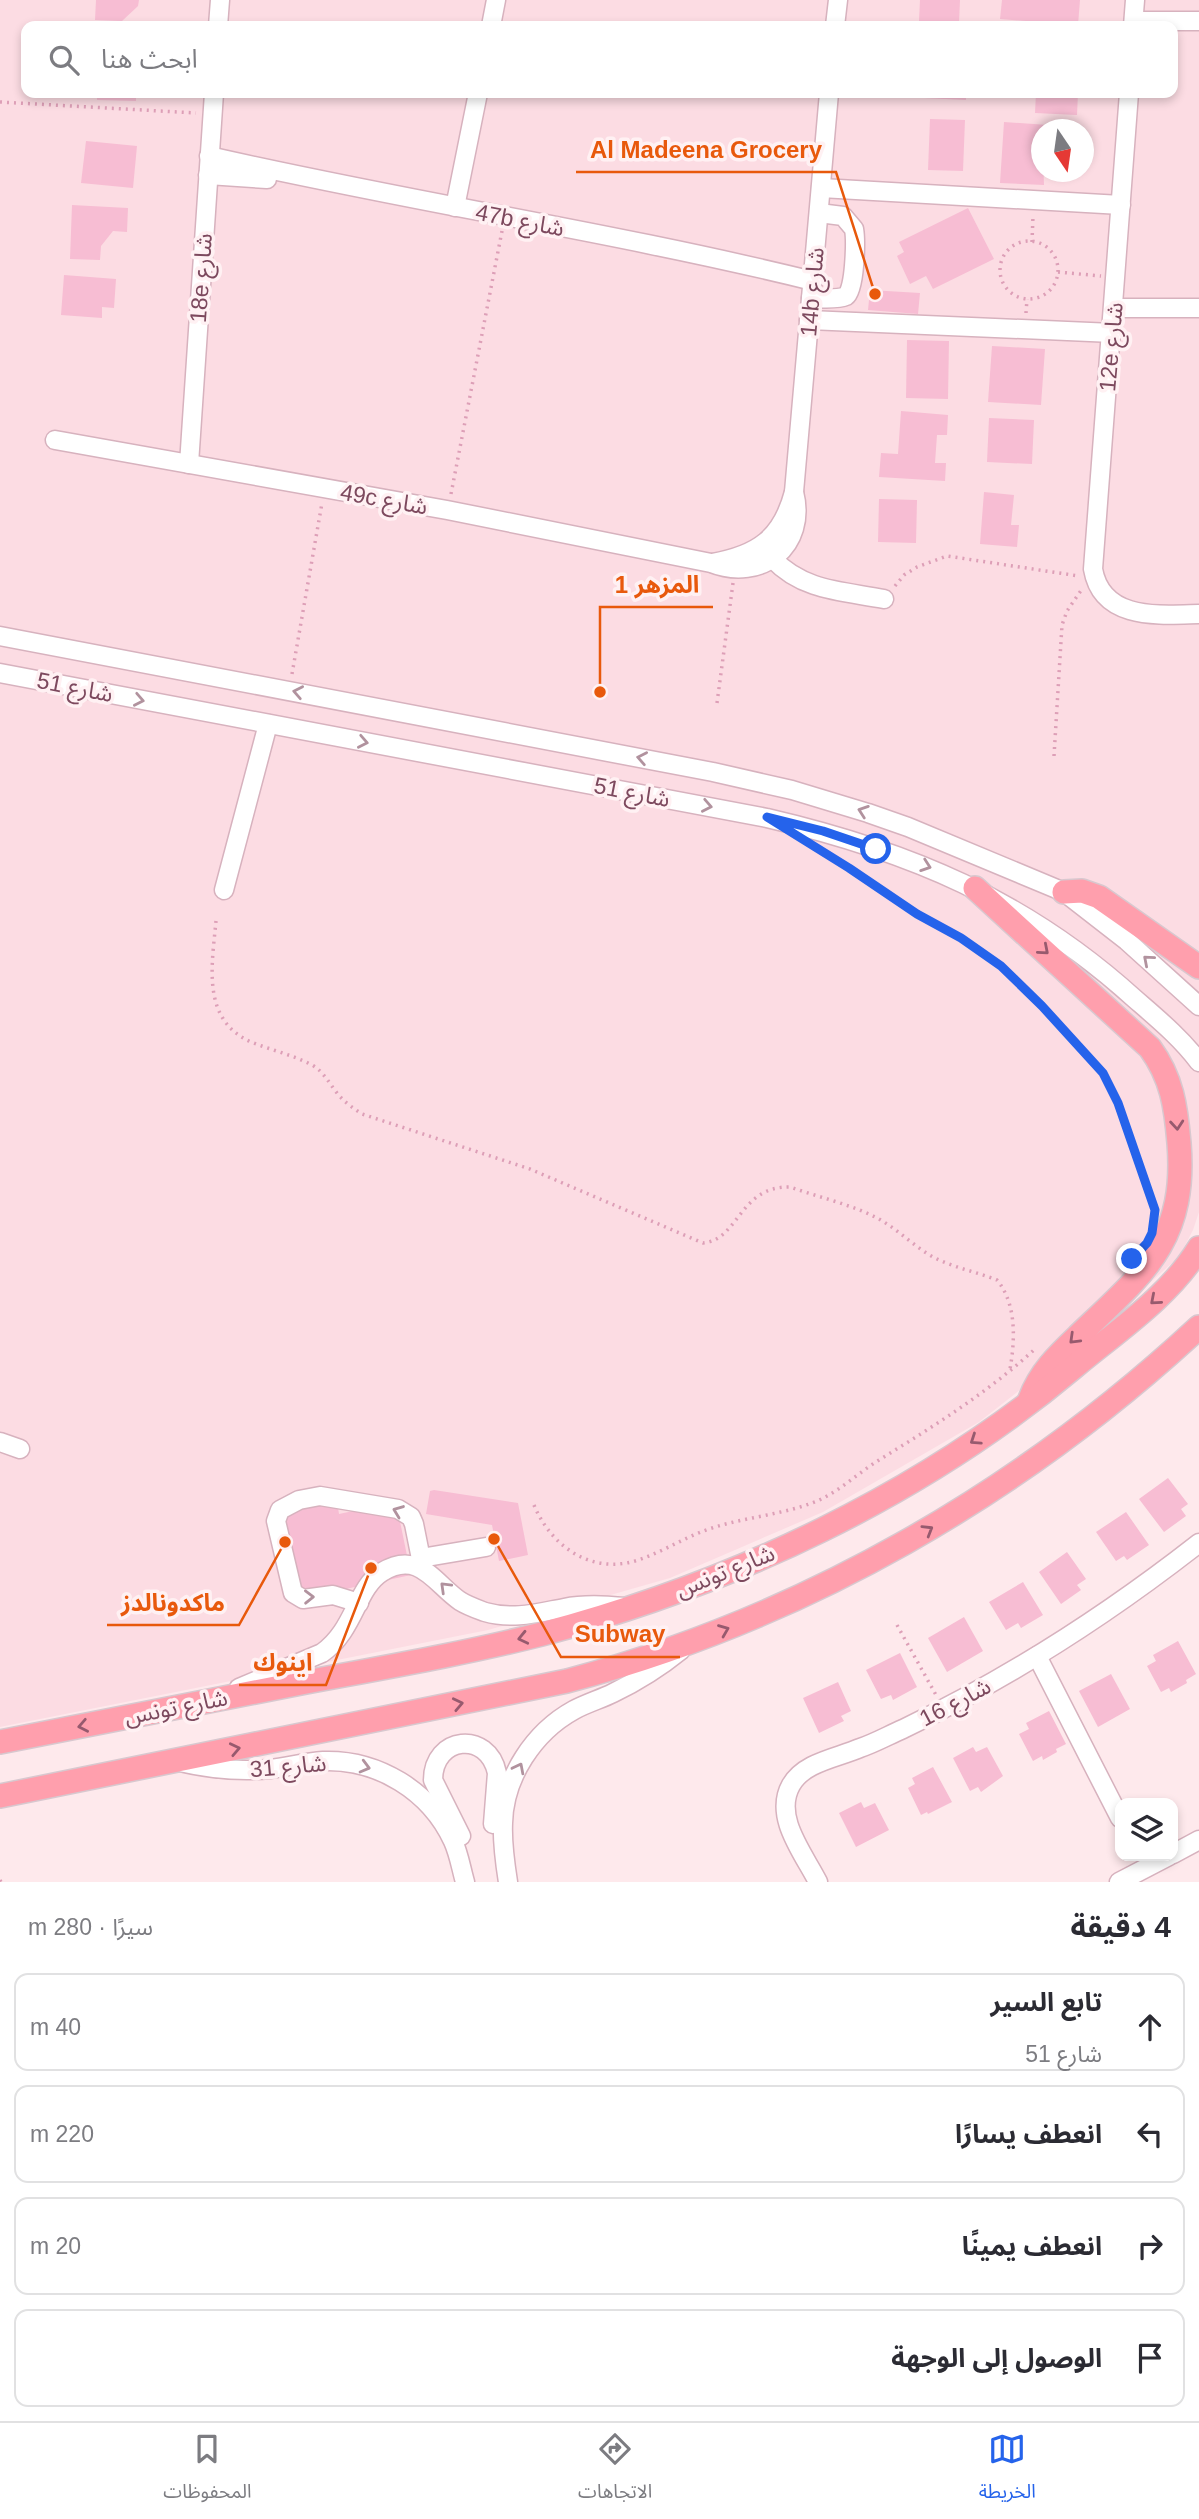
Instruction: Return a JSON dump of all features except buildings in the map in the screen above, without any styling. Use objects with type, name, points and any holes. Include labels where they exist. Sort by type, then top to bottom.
[{"type":"main road","points":[[975,888],[1150,1048],[1167,1074],[1175,1105],[1180,1159],[1179,1188],[1163,1243],[1137,1279],[1054,1358],[1039,1378],[1029,1402]]},
{"type":"main road","points":[[1064,892],[1082,891],[1099,897],[1199,967]]},
{"type":"main road","name":"شارع تونس","points":[[0,1742],[428,1659],[541,1634],[627,1608],[711,1578],[817,1533],[918,1476],[1029,1402],[1158,1297],[1179,1276],[1199,1248]]},
{"type":"main road","points":[[0,1796],[567,1681],[689,1643],[812,1591],[887,1553],[961,1510],[1091,1419],[1199,1327]]},
{"type":"street","points":[[218,21],[219,0]]},
{"type":"street","points":[[492,21],[496,0]]},
{"type":"street","points":[[836,21],[838,0]]},
{"type":"street","points":[[1133,21],[1135,0]]},
{"type":"street","points":[[1178,22],[1199,21]]},
{"type":"street","name":"18e شارع","points":[[189,464],[214,98]]},
{"type":"street","points":[[455,207],[477,98]]},
{"type":"street","name":"14b شارع","points":[[768,553],[772,537],[786,516],[794,492],[830,98]]},
{"type":"street","name":"12e شارع","points":[[1095,578],[1093,558],[1115,308],[1129,98]]},
{"type":"street","name":"47b شارع","points":[[209,156],[309,179],[730,261],[813,281],[842,297],[849,293],[852,284],[855,235],[851,224],[843,216],[819,213]]},
{"type":"street","name":"47b شارع","points":[[208,175],[309,179]]},
{"type":"street","points":[[821,188],[1121,205]]},
{"type":"street","points":[[1115,308],[1199,308]]},
{"type":"street","points":[[809,320],[1113,333]]},
{"type":"street","name":"49c شارع","points":[[55,440],[447,510],[711,563],[734,570]]},
{"type":"street","points":[[734,570],[748,569],[768,553],[786,573],[800,581],[884,599]]},
{"type":"street","name":"49c شارع","points":[[711,563],[768,553]]},
{"type":"street","points":[[1095,578],[1107,596],[1135,612],[1199,614]]},
{"type":"street","name":"شارع 51","points":[[0,636],[713,772],[792,790],[908,827],[1064,892],[1127,942],[1199,1006]]},
{"type":"street","name":"شارع 51","points":[[0,673],[767,817],[823,831],[934,869],[1031,918],[1080,953],[1171,1030],[1199,1062]]},
{"type":"street","points":[[224,890],[268,724]]},
{"type":"street","points":[[0,1442],[20,1448]]},
{"type":"street","points":[[359,1603],[333,1595],[303,1599],[293,1593],[276,1521],[280,1510],[299,1500],[320,1496],[405,1512],[414,1524],[422,1564],[459,1600],[479,1609],[501,1615],[531,1616],[581,1606],[627,1608]]},
{"type":"street","name":"شارع 16","points":[[818,1882],[787,1820],[786,1801],[792,1783],[811,1766],[862,1748],[943,1709],[1037,1656],[1110,1610],[1199,1543]]},
{"type":"street","points":[[209,1700],[322,1653],[341,1636],[368,1586],[384,1571],[422,1564],[485,1546]]},
{"type":"street","points":[[507,1882],[502,1838],[505,1804],[516,1772],[534,1743],[566,1715],[641,1678],[689,1643]]},
{"type":"street","points":[[1037,1656],[1115,1808]]},
{"type":"street","points":[[473,1882],[459,1829],[433,1780],[433,1771],[440,1756],[446,1750],[462,1743],[478,1746],[495,1764],[497,1773],[493,1828],[498,1859],[507,1882]]},
{"type":"street","name":"شارع 31","points":[[176,1761],[233,1770],[339,1761],[381,1772],[413,1790],[439,1817],[453,1842],[465,1882]]},
{"type":"street","points":[[1178,1851],[1199,1840]]},
{"type":"street","points":[[1119,1882],[1143,1862]]},
{"type":"path","points":[[0,102],[212,114]]},
{"type":"path","points":[[1031,242],[1034,210]]},
{"type":"path","points":[[447,510],[505,217]]},
{"type":"path","points":[[1023,242],[1031,242],[1048,248],[1058,263],[1058,272],[1051,289],[1044,295],[1027,299],[1018,297],[1005,285],[1001,268],[1007,252],[1023,242]]},
{"type":"path","points":[[992,267],[1001,268]]},
{"type":"path","points":[[1058,272],[1116,277]]},
{"type":"path","points":[[1026,315],[1027,299]]},
{"type":"path","points":[[289,690],[325,488]]},
{"type":"path","points":[[884,599],[904,575],[917,566],[947,556],[1095,578]]},
{"type":"path","points":[[717,703],[734,570]]},
{"type":"path","points":[[1054,756],[1062,625],[1074,598],[1095,578]]},
{"type":"path","points":[[818,849],[895,901],[981,951],[1008,972],[1042,1006],[1103,1073],[1111,1087],[1149,1186],[1155,1210]]},
{"type":"path","points":[[216,921],[211,982],[215,1003],[225,1021],[249,1041],[314,1066],[345,1102],[362,1114],[530,1169],[703,1243],[722,1236],[747,1205],[761,1193],[779,1187],[790,1187],[866,1213],[891,1227],[932,1257],[997,1280],[1007,1297],[1012,1317],[1010,1371]]},
{"type":"path","points":[[534,1506],[549,1533],[572,1553],[602,1563],[633,1562],[700,1532],[800,1507],[833,1493],[878,1461],[942,1422],[1010,1371],[1038,1346]]},
{"type":"path","points":[[897,1625],[943,1709]]},
{"type":"shaded area","points":[[0,0],[1199,0],[1199,1212],[1193,1230],[1179,1257],[1094,1332],[979,1422],[823,1512],[670,1578],[488,1630],[0,1727]]},
{"type":"place","name":"Al Madeena Grocery","points":[[875,294]]},
{"type":"place","name":"المزهر 1","points":[[600,692]]},
{"type":"place","name":"Subway","points":[[494,1539]]},
{"type":"place","name":"ماكدونالدز","points":[[285,1542]]},
{"type":"place","name":"اينوك","points":[[371,1568]]},
{"type":"route","points":[[876,849],[823,831],[767,817],[872,883],[895,901],[961,938],[1001,966],[1103,1073],[1118,1103],[1149,1186],[1155,1210],[1152,1233],[1147,1243],[1132,1259]]}]
